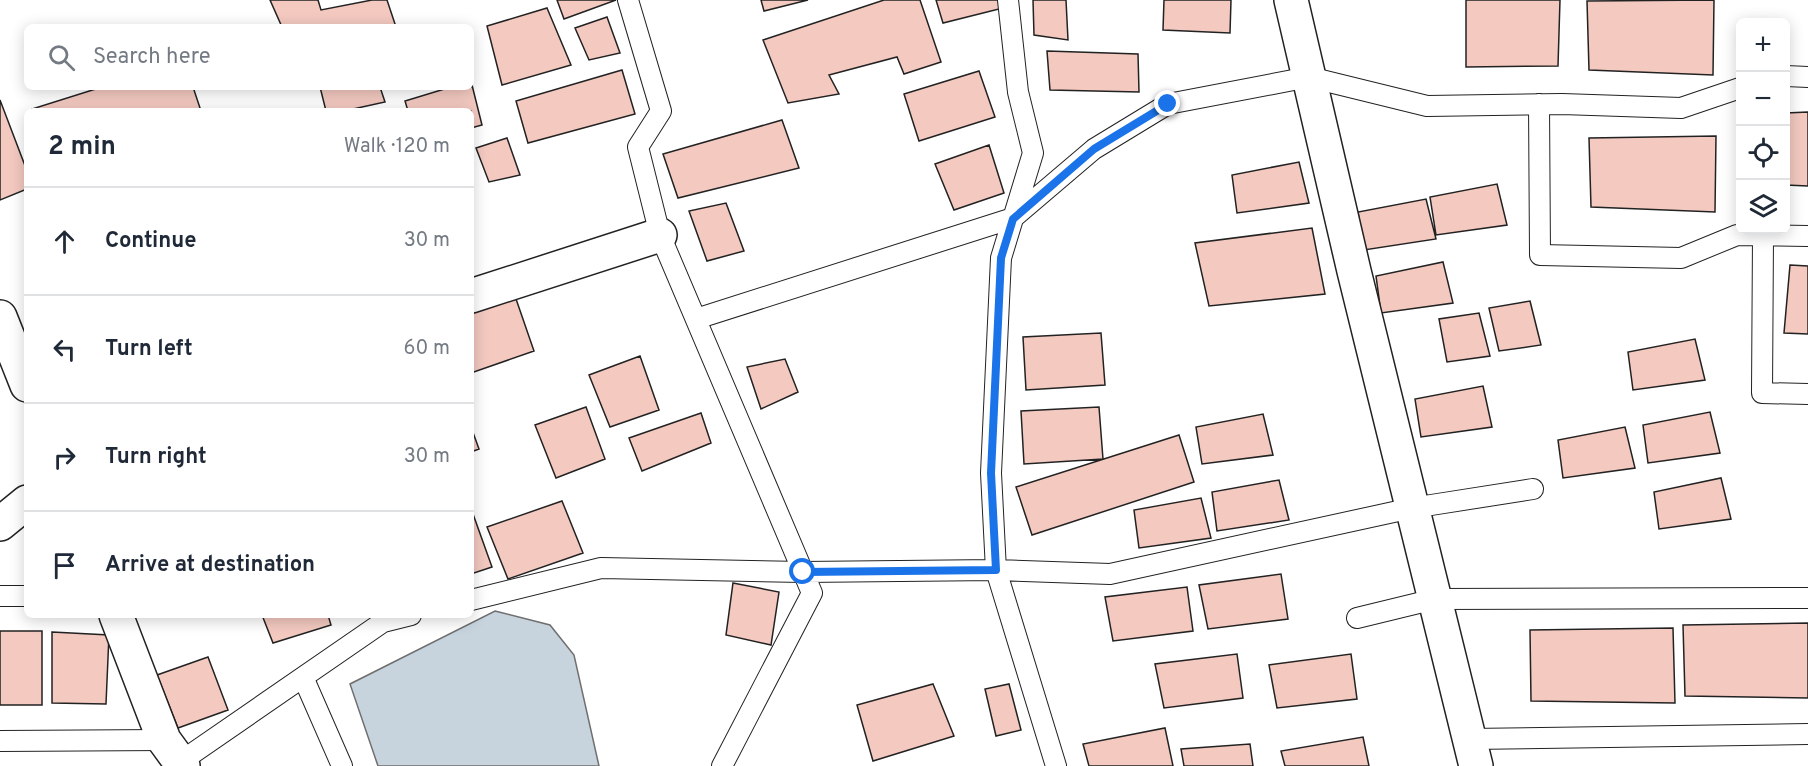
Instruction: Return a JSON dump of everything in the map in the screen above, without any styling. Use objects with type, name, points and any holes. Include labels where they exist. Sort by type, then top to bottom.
[{"type":"street","points":[[1291,0],[1472,753]]},
{"type":"street","points":[[474,295],[660,234]]},
{"type":"street","points":[[0,318],[24,378]]},
{"type":"street","points":[[0,524],[24,504]]},
{"type":"street","points":[[117,618],[176,756]]},
{"type":"lane","points":[[628,0],[660,111],[638,147],[660,234],[812,593],[722,766]]},
{"type":"lane","points":[[1008,0],[1018,92],[1033,153],[1001,258],[991,473],[996,570],[1056,766]]},
{"type":"lane","points":[[1790,76],[1808,77]]},
{"type":"lane","points":[[696,320],[1013,219],[1094,149],[1168,104],[1309,77],[1427,106],[1539,104],[1681,108],[1736,89]]},
{"type":"lane","points":[[1539,104],[1540,255],[1681,258],[1737,235],[1808,236]]},
{"type":"lane","points":[[1763,236],[1762,393],[1808,394]]},
{"type":"lane","points":[[474,599],[601,568],[803,572],[996,570],[1110,574],[1412,508],[1533,489]]},
{"type":"lane","points":[[0,596],[24,596]]},
{"type":"lane","points":[[1357,618],[1435,599],[1808,598]]},
{"type":"lane","points":[[0,741],[176,756],[303,677],[383,622],[399,618]]},
{"type":"lane","points":[[303,677],[342,766]]},
{"type":"lane","points":[[1472,753],[1808,734]]},
{"type":"shaded area","points":[[495,611],[550,625],[574,655],[599,766],[378,766],[350,684]]},
{"type":"building","points":[[270,0],[318,0],[321,10],[372,0],[387,0],[395,24],[281,24]]},
{"type":"building","points":[[557,0],[616,0],[564,19]]},
{"type":"building","points":[[761,0],[808,0],[764,11]]},
{"type":"building","points":[[884,0],[920,0],[941,62],[904,74],[897,57],[829,75],[839,94],[788,103],[763,40]]},
{"type":"building","points":[[936,0],[1005,0],[1007,7],[943,23]]},
{"type":"building","points":[[1033,0],[1066,0],[1068,40],[1034,35]]},
{"type":"building","points":[[1164,0],[1231,0],[1230,33],[1163,30]]},
{"type":"building","points":[[1466,0],[1560,0],[1558,66],[1466,67]]},
{"type":"building","points":[[1714,0],[1713,75],[1589,70],[1587,1]]},
{"type":"building","points":[[547,8],[571,65],[502,85],[487,26]]},
{"type":"building","points":[[607,17],[620,53],[589,60],[575,28]]},
{"type":"building","points":[[1047,51],[1138,54],[1139,92],[1050,90]]},
{"type":"building","points":[[622,70],[635,114],[528,143],[516,101]]},
{"type":"building","points":[[979,71],[995,117],[919,141],[904,94]]},
{"type":"building","points":[[92,90],[194,90],[200,108],[35,108]]},
{"type":"building","points":[[321,90],[381,90],[385,102],[358,108],[325,108]]},
{"type":"building","points":[[441,90],[473,90],[482,125],[474,127],[474,108],[407,108],[405,101]]},
{"type":"building","points":[[0,100],[24,163],[24,190],[0,200]]},
{"type":"building","points":[[1808,112],[1808,186],[1790,185],[1790,113]]},
{"type":"building","points":[[782,120],[799,168],[678,198],[663,154]]},
{"type":"building","points":[[1716,136],[1715,212],[1591,207],[1589,138]]},
{"type":"building","points":[[507,138],[520,175],[489,182],[476,148]]},
{"type":"building","points":[[989,145],[1004,193],[954,210],[935,164]]},
{"type":"building","points":[[1299,162],[1309,203],[1237,213],[1232,175]]},
{"type":"building","points":[[1497,184],[1507,225],[1436,235],[1430,197]]},
{"type":"building","points":[[1426,199],[1436,239],[1364,250],[1358,212]]},
{"type":"building","points":[[726,203],[744,251],[707,261],[689,211]]},
{"type":"building","points":[[1312,228],[1325,294],[1209,306],[1195,243]]},
{"type":"building","points":[[1443,262],[1453,303],[1381,313],[1376,276]]},
{"type":"building","points":[[1790,265],[1808,266],[1808,334],[1784,333]]},
{"type":"building","points":[[515,296],[534,351],[474,372],[474,312]]},
{"type":"building","points":[[1530,301],[1541,345],[1499,351],[1489,308]]},
{"type":"building","points":[[1479,313],[1490,356],[1447,362],[1439,319]]},
{"type":"building","points":[[1101,333],[1105,385],[1026,390],[1023,337]]},
{"type":"building","points":[[1695,339],[1705,380],[1633,390],[1628,352]]},
{"type":"building","points":[[640,356],[659,410],[610,427],[589,375]]},
{"type":"building","points":[[785,359],[798,392],[761,409],[747,367]]},
{"type":"building","points":[[1483,386],[1492,427],[1421,437],[1415,399]]},
{"type":"building","points":[[586,407],[605,459],[556,478],[535,425]]},
{"type":"building","points":[[1099,407],[1103,459],[1024,464],[1021,411]]},
{"type":"building","points":[[1710,412],[1720,453],[1648,463],[1643,425]]},
{"type":"building","points":[[701,413],[711,443],[642,471],[629,438]]},
{"type":"building","points":[[1263,414],[1273,455],[1202,464],[1196,427]]},
{"type":"building","points":[[1625,427],[1635,468],[1563,478],[1558,440]]},
{"type":"building","points":[[474,435],[479,449],[474,451]]},
{"type":"building","points":[[1179,435],[1194,482],[1032,535],[1016,487]]},
{"type":"building","points":[[1721,478],[1731,519],[1659,529],[1654,492]]},
{"type":"building","points":[[1279,480],[1289,520],[1217,531],[1212,492]]},
{"type":"building","points":[[1201,498],[1211,538],[1139,548],[1134,510]]},
{"type":"building","points":[[562,501],[583,553],[508,579],[487,527]]},
{"type":"building","points":[[474,517],[492,567],[474,573]]},
{"type":"building","points":[[1281,574],[1288,619],[1208,629],[1199,585]]},
{"type":"building","points":[[733,583],[779,592],[771,645],[726,635]]},
{"type":"building","points":[[1187,587],[1193,631],[1113,641],[1105,597]]},
{"type":"building","points":[[263,618],[329,618],[331,625],[273,643]]},
{"type":"building","points":[[1808,623],[1808,698],[1685,696],[1683,625]]},
{"type":"building","points":[[1673,628],[1675,703],[1531,701],[1530,630]]},
{"type":"building","points":[[0,631],[42,631],[42,705],[0,705]]},
{"type":"building","points":[[52,632],[109,635],[106,704],[52,703]]},
{"type":"building","points":[[1237,654],[1243,698],[1164,708],[1155,664]]},
{"type":"building","points":[[1351,654],[1357,699],[1277,708],[1269,665]]},
{"type":"building","points":[[208,657],[228,710],[178,728],[157,675]]},
{"type":"building","points":[[933,684],[954,736],[873,761],[857,705]]},
{"type":"building","points":[[1009,684],[1021,730],[996,736],[985,689]]},
{"type":"building","points":[[1165,728],[1173,766],[1089,766],[1083,744]]},
{"type":"building","points":[[1363,737],[1369,766],[1285,766],[1281,751]]},
{"type":"building","points":[[1250,744],[1253,766],[1184,766],[1181,749]]},
{"type":"route","points":[[803,572],[996,570],[991,473],[1001,258],[1013,219],[1094,149],[1168,104]]}]
